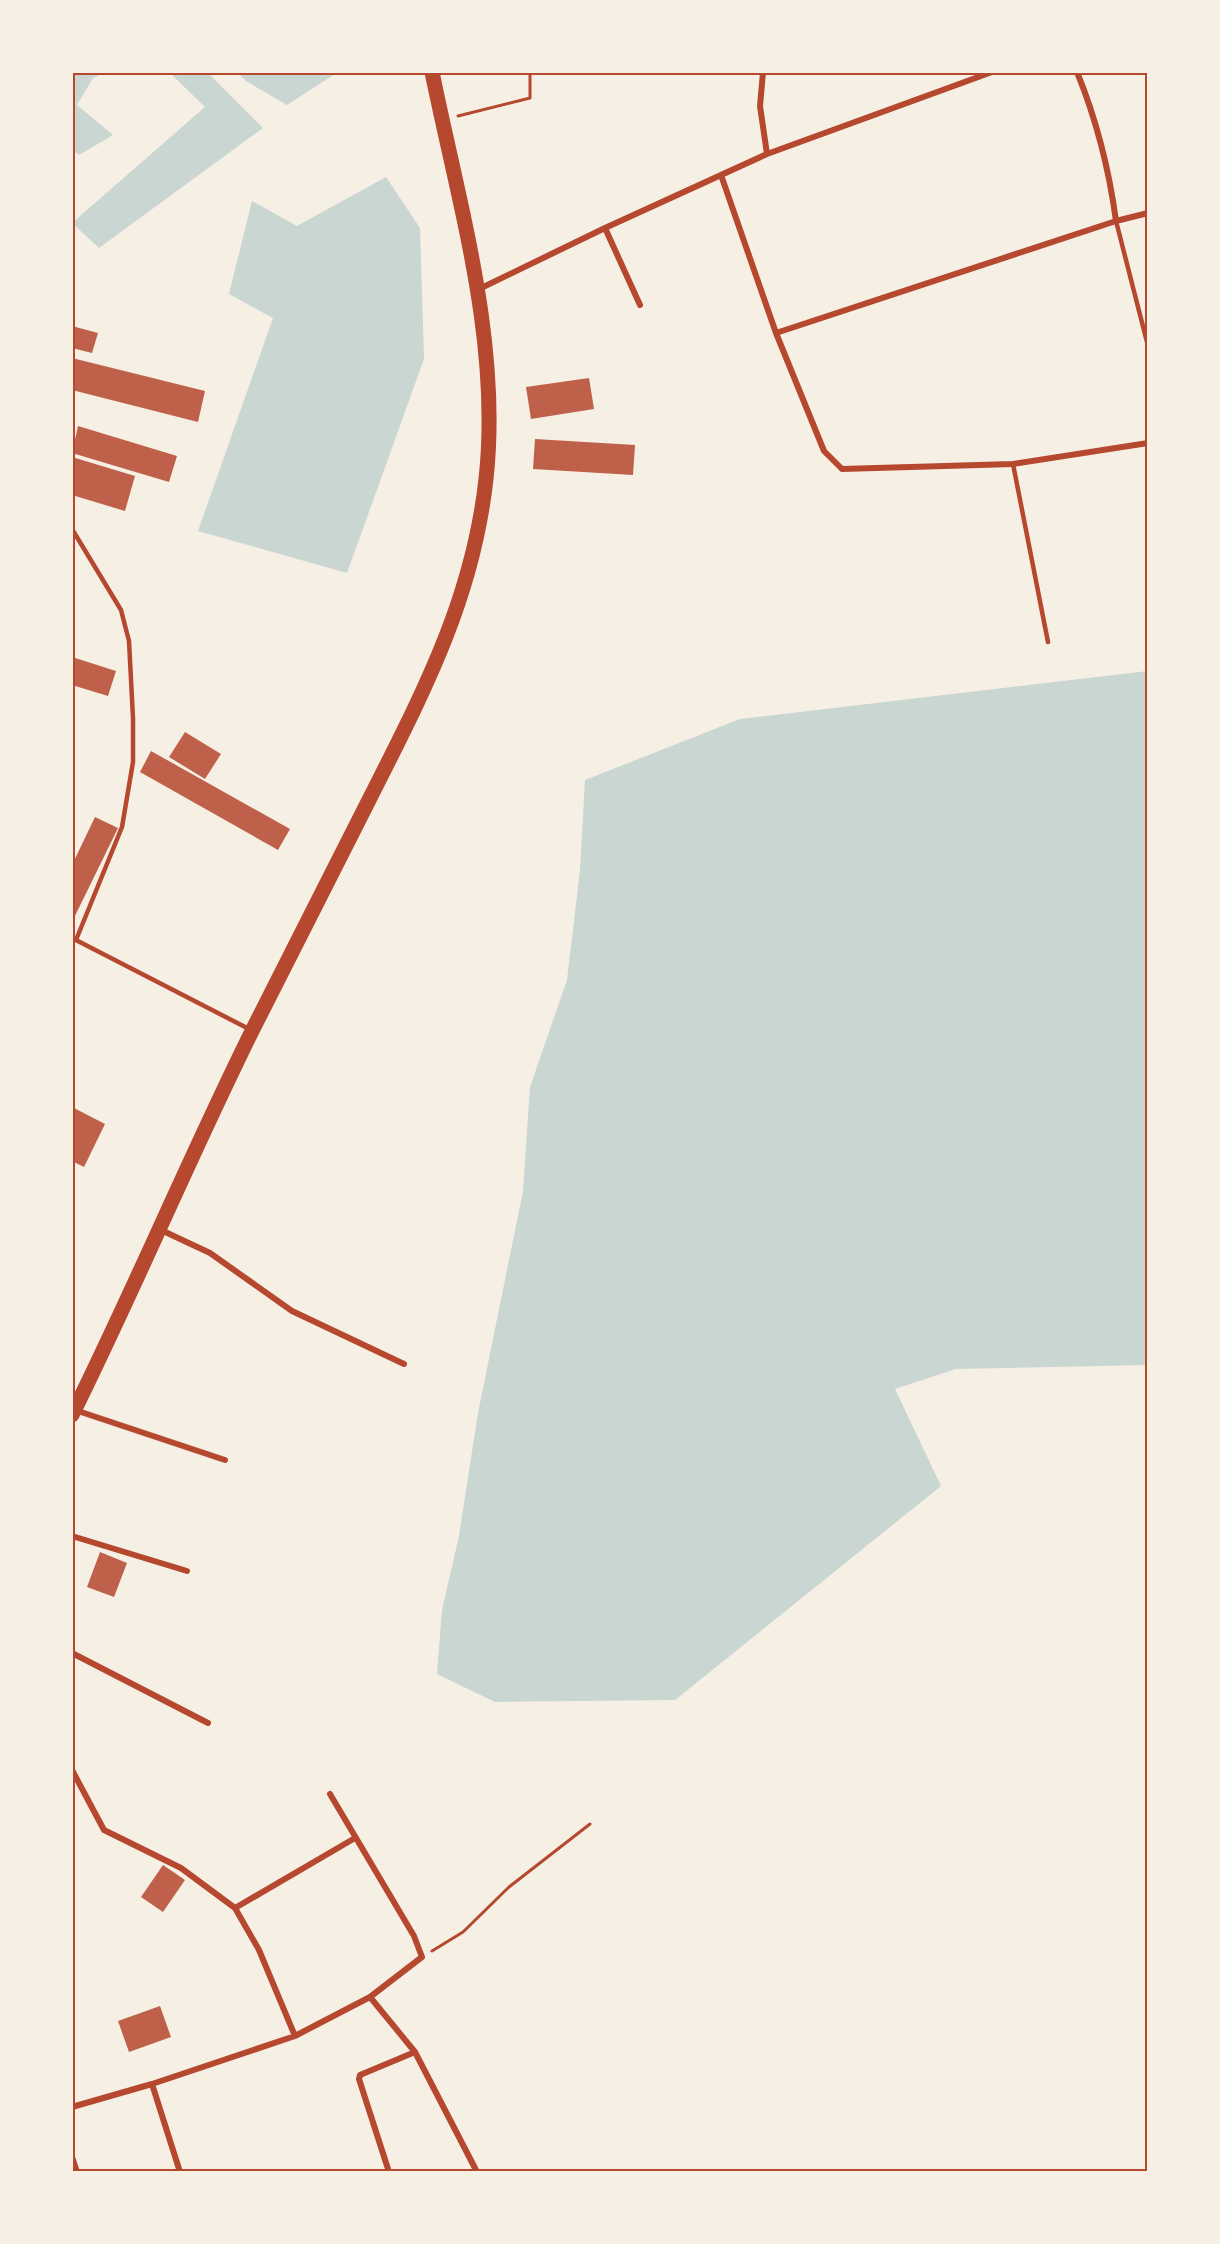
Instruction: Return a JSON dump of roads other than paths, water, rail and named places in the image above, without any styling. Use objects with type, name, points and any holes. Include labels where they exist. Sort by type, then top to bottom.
[{"type":"main road","points":[[73,1412],[157,1229],[253,1030],[418,702],[458,610],[480,521],[489,443],[488,381],[477,290],[432,72]]},
{"type":"street","points":[[763,72],[760,106],[767,154]]},
{"type":"street","points":[[477,290],[767,154],[992,72]]},
{"type":"street","points":[[1077,72],[1093,111],[1104,152],[1116,221]]},
{"type":"street","points":[[721,175],[776,333],[824,451],[842,469],[1013,464],[1148,443]]},
{"type":"street","points":[[776,333],[1116,221],[1148,213]]},
{"type":"street","points":[[605,228],[640,306]]},
{"type":"street","points":[[157,1229],[210,1253],[292,1311],[404,1364]]},
{"type":"street","points":[[73,1412],[225,1460]]},
{"type":"street","points":[[72,1536],[187,1571]]},
{"type":"street","points":[[72,1653],[208,1723]]},
{"type":"street","points":[[72,1770],[104,1830],[181,1868],[235,1908],[259,1950],[295,2036]]},
{"type":"street","points":[[72,2107],[152,2084],[295,2036],[370,1997],[422,1957],[414,1936],[330,1794]]},
{"type":"street","points":[[235,1908],[355,1838]]},
{"type":"street","points":[[370,1997],[415,2052],[477,2172]]},
{"type":"street","points":[[389,2172],[359,2079],[360,2075],[415,2052]]},
{"type":"street","points":[[152,2084],[180,2172]]},
{"type":"street","points":[[72,2157],[77,2172]]},
{"type":"lane","points":[[1116,221],[1148,346]]},
{"type":"lane","points":[[1013,464],[1048,642]]},
{"type":"lane","points":[[72,530],[121,610],[129,641],[134,718],[133,762],[123,827],[74,939],[253,1030]]}]
